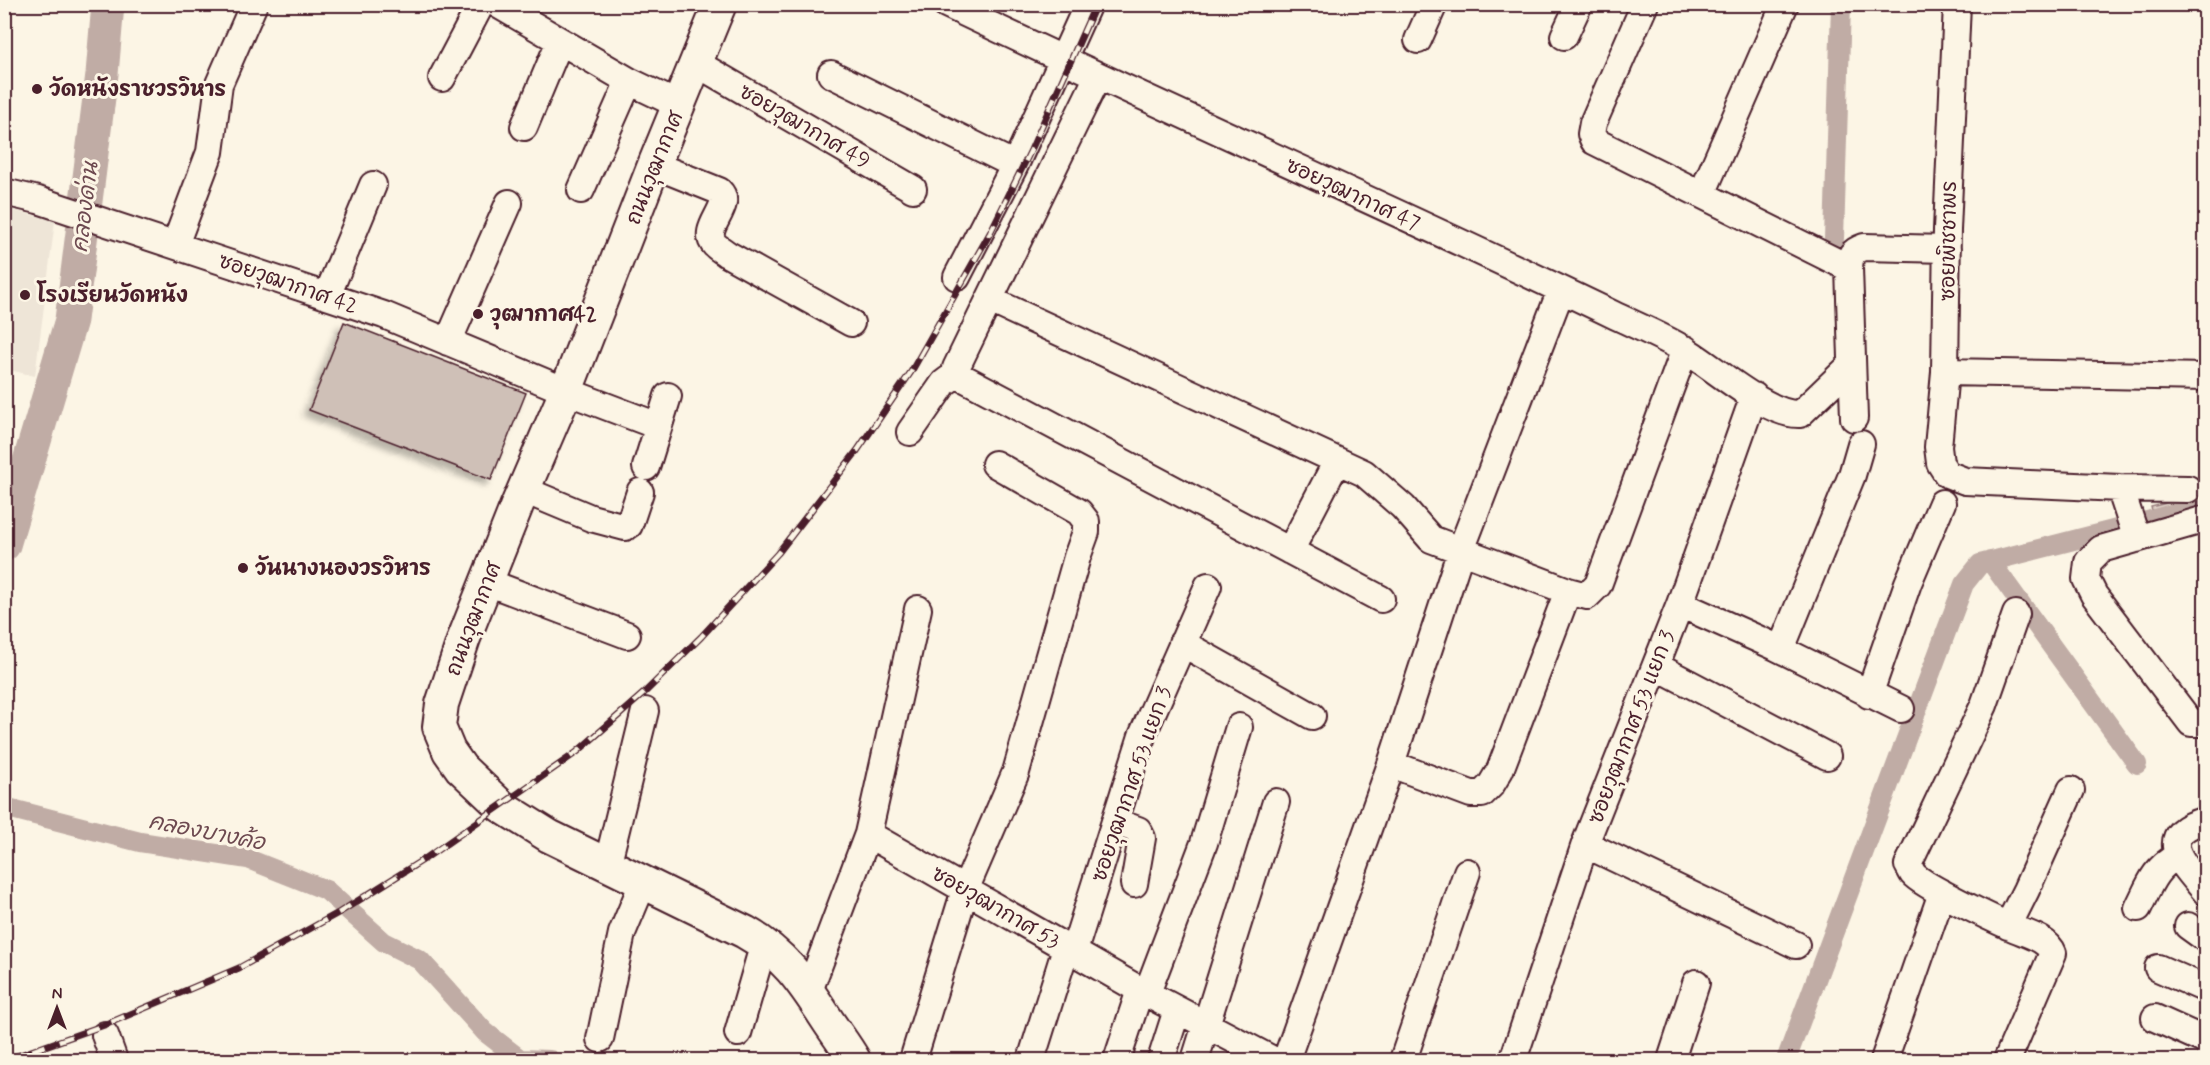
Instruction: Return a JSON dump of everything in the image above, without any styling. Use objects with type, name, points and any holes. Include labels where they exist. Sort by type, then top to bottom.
[{"type":"main road","name":"ถนนวุฒากาศ","points":[[720,4],[566,391],[464,638],[442,704],[439,727],[449,751],[461,768],[501,806],[549,836],[764,943],[791,967],[854,1060]]},
{"type":"street","points":[[175,245],[210,152],[219,84],[254,4]]},
{"type":"street","points":[[442,78],[480,4]]},
{"type":"street","points":[[497,4],[629,81],[679,105]]},
{"type":"street","name":"ซอยวุฒากาศ 47","points":[[946,4],[980,12],[1098,76],[1685,349],[1754,396],[1782,412],[1790,415],[1800,414],[1852,364]]},
{"type":"street","points":[[957,277],[1015,165],[1088,4]]},
{"type":"street","points":[[1418,40],[1434,4]]},
{"type":"street","points":[[1564,36],[1579,4]]},
{"type":"street","points":[[1645,4],[1593,123],[1591,134],[1594,141],[1849,268]]},
{"type":"street","points":[[1702,194],[1785,4]]},
{"type":"street","name":"ซอยพิชชาพร","points":[[1957,4],[1947,249],[1945,372],[1938,447],[1940,463],[1947,474],[1965,481],[2120,488]]},
{"type":"street","points":[[524,128],[560,41]]},
{"type":"street","name":"ซอยวุฒากาศ 49","points":[[696,63],[913,189]]},
{"type":"street","points":[[831,74],[1015,165]]},
{"type":"street","points":[[956,374],[956,368],[1098,76]]},
{"type":"street","points":[[582,190],[629,81]]},
{"type":"street","points":[[654,165],[719,191],[723,195],[724,201],[712,226],[711,238],[714,244],[727,254],[851,323]]},
{"type":"street","points":[[327,296],[373,185]]},
{"type":"street","name":"ซอยวุฒากาศ 42","points":[[4,192],[38,200],[138,232],[384,315],[566,391],[658,426]]},
{"type":"street","points":[[448,342],[510,203]]},
{"type":"street","points":[[1854,418],[1850,256],[1855,250],[1864,247],[1947,249]]},
{"type":"street","points":[[1286,1060],[1391,764],[1461,550],[1561,290]]},
{"type":"street","points":[[990,300],[1364,473],[1402,507],[1431,539],[1568,591],[1587,596],[1598,585],[1685,349]]},
{"type":"street","points":[[1945,372],[2205,377]]},
{"type":"street","points":[[910,432],[944,383],[956,374]]},
{"type":"street","points":[[956,374],[1381,599]]},
{"type":"street","points":[[646,467],[668,396]]},
{"type":"street","name":"ซอยวุฒากาศ 53 แยก 3","points":[[1513,1060],[1585,844],[1680,604],[1754,396]]},
{"type":"street","points":[[1781,649],[1852,475],[1861,444]]},
{"type":"street","points":[[1290,551],[1337,460]]},
{"type":"street","points":[[913,1060],[965,890],[1016,772],[1086,532],[1086,521],[1079,512],[995,464]]},
{"type":"street","points":[[2137,539],[2120,488],[2188,489]]},
{"type":"street","points":[[524,490],[591,518],[625,527],[629,525],[640,492]]},
{"type":"street","points":[[1869,695],[1908,583],[1942,503]]},
{"type":"street","points":[[2205,519],[2101,549],[2088,562],[2086,579],[2094,595],[2191,723],[2205,723]]},
{"type":"street","points":[[487,582],[627,635]]},
{"type":"street","name":"ซอยวุฒากาศ 53 แยก 3","points":[[1031,1060],[1116,822],[1142,736],[1208,586]]},
{"type":"street","points":[[1391,764],[1471,795],[1482,795],[1500,770],[1568,591]]},
{"type":"street","points":[[1680,604],[1781,649],[1901,709]]},
{"type":"street","points":[[809,992],[868,834],[918,609]]},
{"type":"street","points":[[2007,1060],[2053,953],[2050,947],[2044,941],[1942,893],[1913,874],[1908,865],[1984,705],[2016,614]]},
{"type":"street","points":[[1182,643],[1312,716]]},
{"type":"street","points":[[1656,666],[1827,756]]},
{"type":"street","points":[[607,866],[645,711]]},
{"type":"street","points":[[1117,1060],[1204,843],[1239,727]]},
{"type":"street","points":[[2008,926],[2071,790]]},
{"type":"street","points":[[1195,1060],[1276,802]]},
{"type":"street","points":[[2205,820],[2192,823],[2179,834],[2176,846],[2177,856],[2205,892]]},
{"type":"street","points":[[1116,822],[1138,830],[1143,838],[1134,884]]},
{"type":"street","name":"ซอยวุฒากาศ 53","points":[[868,834],[1176,1010],[1273,1060]]},
{"type":"street","points":[[1585,844],[1796,945]]},
{"type":"street","points":[[2139,908],[2153,876],[2162,865],[2177,856]]},
{"type":"street","points":[[1403,1060],[1467,872]]},
{"type":"street","points":[[600,1039],[622,933],[643,883]]},
{"type":"street","points":[[1884,1060],[1942,893]]},
{"type":"street","points":[[738,1033],[764,943]]},
{"type":"street","points":[[2158,968],[2205,989]]},
{"type":"street","points":[[1671,1060],[1696,983]]},
{"type":"street","points":[[1161,1060],[1176,1010]]},
{"type":"street","points":[[2155,1018],[2205,1041]]},
{"type":"street","points":[[105,1035],[114,1060]]},
{"type":"shaded area","name":"โรงเรียนวัดหนัง","points":[[5,208],[55,221],[35,376],[5,369]]},
{"type":"green space","points":[[2205,493],[2205,512],[2157,527],[2151,507]]},
{"type":"building","points":[[344,322],[526,393],[491,480],[309,410]]},
{"type":"waterway","name":"คลองด่าน","points":[[4,545],[71,320],[102,74],[108,4]]},
{"type":"waterway","points":[[1834,239],[1841,4]]},
{"type":"waterway","points":[[2147,521],[2206,504]]},
{"type":"waterway","points":[[1786,1060],[1964,584],[1980,564],[2117,529]]},
{"type":"waterway","points":[[1990,561],[2137,764]]},
{"type":"waterway","name":"คลองบางค้อ","points":[[4,807],[140,842],[248,859],[326,890],[384,942],[420,960],[485,1032],[520,1059],[550,1060]]},
{"type":"railway","points":[[6,1060],[107,1024],[239,968],[340,912],[426,858],[577,752],[643,694],[701,637],[778,553],[857,451],[911,372],[990,233],[1031,150],[1096,4]]},
{"type":"place","name":"วัดหนังราชวรวิหาร","points":[[37,89]]},
{"type":"place","name":"โรงเรียนวัดหนัง","points":[[25,295]]},
{"type":"place","name":"วุฒากาศ42","points":[[478,314]]},
{"type":"place","name":"วันนางนองวรวิหาร","points":[[243,568]]}]
